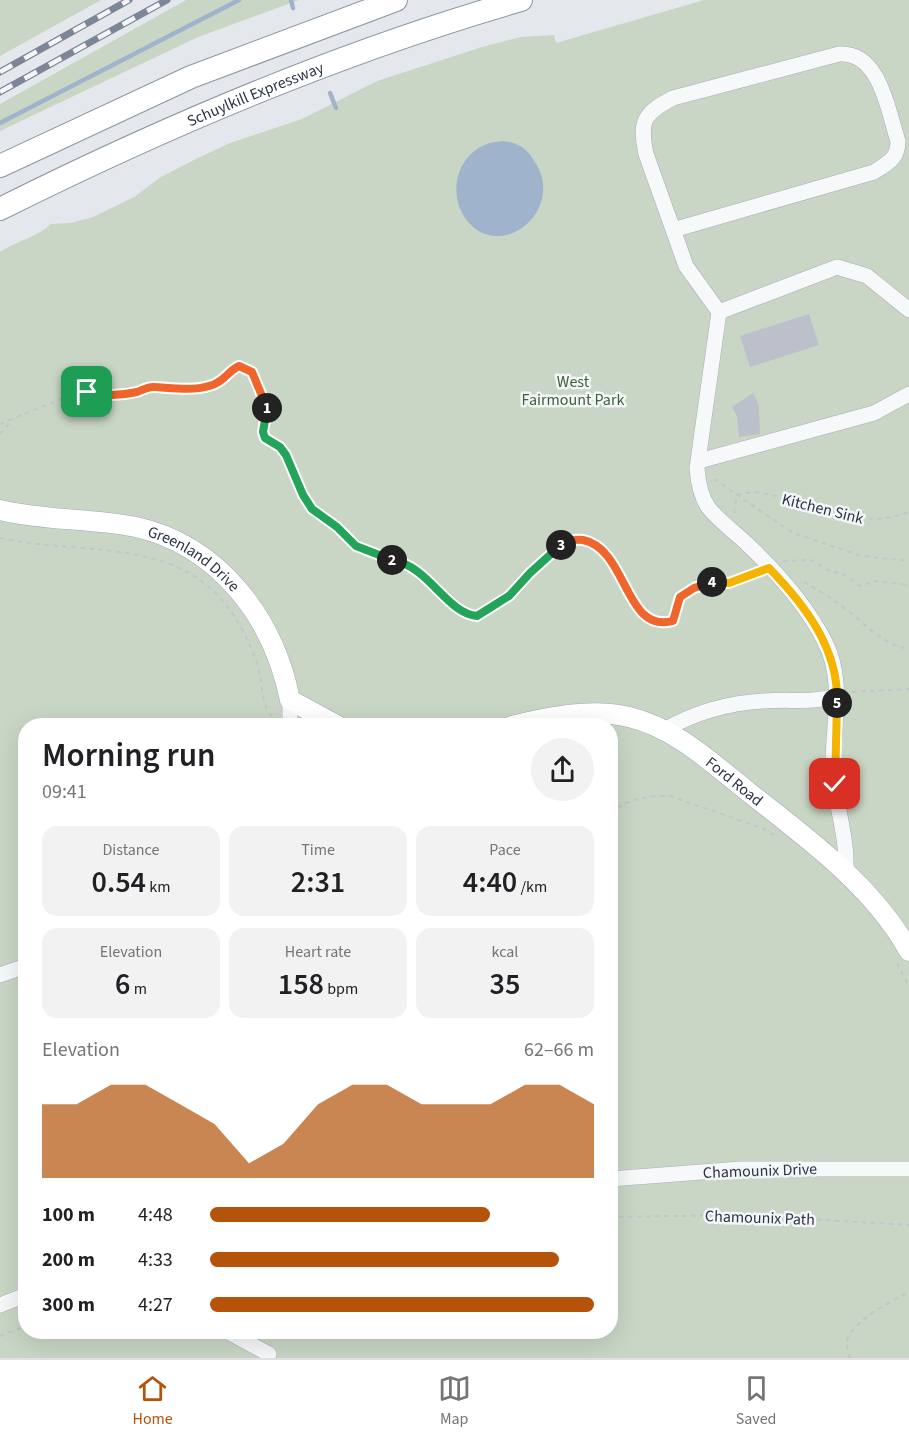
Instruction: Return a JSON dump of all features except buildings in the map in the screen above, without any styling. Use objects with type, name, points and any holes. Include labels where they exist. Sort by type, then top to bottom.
[{"type":"highway","points":[[0,166],[191,77],[396,0]]},
{"type":"highway","name":"Schuylkill Expressway","points":[[0,209],[112,153],[271,85],[454,19],[521,0]]},
{"type":"main road","name":"Greenland Drive","points":[[0,510],[28,516],[136,527],[170,538],[209,561],[236,586],[256,612],[281,665],[290,700]]},
{"type":"main road","points":[[290,700],[323,718]]},
{"type":"main road","name":"Ford Road","points":[[559,718],[594,712],[631,718],[664,730],[712,764],[846,873],[887,918],[902,956]]},
{"type":"street","points":[[674,230],[874,172],[892,161],[898,152],[898,141],[872,69],[861,58],[848,53],[839,54],[674,98],[654,108],[645,118],[642,136],[686,266],[719,312],[698,464],[700,492],[708,506],[782,580],[825,641],[834,671],[837,696],[833,770],[846,841],[846,873]]},
{"type":"street","points":[[719,312],[837,267],[867,276],[909,310]]},
{"type":"street","points":[[698,464],[874,413],[909,394]]},
{"type":"street","points":[[664,730],[684,718],[745,702],[805,702],[837,696]]},
{"type":"street","name":"Greenland Drive","points":[[290,700],[290,718]]},
{"type":"street","points":[[0,975],[18,969]]},
{"type":"street","name":"Chamounix Drive","points":[[618,1178],[741,1169],[909,1169]]},
{"type":"street","points":[[0,1305],[18,1298]]},
{"type":"street","points":[[241,1339],[269,1354]]},
{"type":"path","points":[[0,424],[78,392],[95,395],[136,392],[155,387],[173,390],[180,387],[199,389],[220,383],[234,369],[247,368],[252,372],[267,407],[263,432],[265,438],[280,447],[286,455],[303,495],[312,509],[337,527],[356,546],[411,566],[469,616],[477,616],[509,596],[563,543],[573,539],[591,542],[600,548],[620,574],[628,596],[648,618],[661,624],[673,621],[680,597],[694,588],[713,582],[736,581],[785,560],[811,560],[830,571],[843,574],[860,586],[876,581],[909,585]]},
{"type":"path","points":[[0,434],[13,418]]},
{"type":"path","points":[[698,464],[776,524],[813,542],[862,556],[909,561]]},
{"type":"path","name":"Kitchen Sink","points":[[737,495],[747,492],[779,497],[807,507],[860,519],[875,520],[909,512]]},
{"type":"path","points":[[0,538],[49,546],[142,554],[176,566],[195,578],[221,600],[243,630],[259,672],[267,710],[274,718]]},
{"type":"path","points":[[782,580],[794,577],[803,581],[886,640],[897,647],[909,649]]},
{"type":"path","points":[[837,696],[849,692],[909,688]]},
{"type":"path","points":[[618,809],[635,800],[654,795],[670,796],[764,829],[779,839]]},
{"type":"path","points":[[902,956],[909,987]]},
{"type":"path","name":"Chamounix Path","points":[[618,1217],[739,1215],[909,1225]]},
{"type":"path","points":[[850,1358],[846,1348],[849,1336],[873,1312],[909,1291]]},
{"type":"path","points":[[0,1336],[18,1329]]},
{"type":"green space","points":[[0,0],[101,0],[0,56]]},
{"type":"green space","points":[[186,0],[299,0],[196,38],[0,131],[0,104]]},
{"type":"green space","name":"West Fairmount Park","points":[[704,0],[909,0],[909,1358],[0,1358],[0,252],[51,224],[71,223],[93,217],[134,197],[161,177],[196,159],[230,143],[302,119],[377,81],[482,47],[521,37],[554,35],[556,43]]},
{"type":"water","points":[[503,141],[522,147],[532,157],[542,179],[543,196],[537,211],[527,224],[515,232],[500,236],[485,234],[471,225],[463,215],[456,193],[460,170],[474,151],[485,145]]},
{"type":"waterway","points":[[0,123],[239,0]]},
{"type":"waterway","points":[[291,0],[293,8]]},
{"type":"waterway","points":[[330,93],[336,108]]},
{"type":"railway","points":[[0,72],[129,0]]},
{"type":"railway","points":[[0,92],[167,0]]},
{"type":"route","points":[[87,392],[95,395],[136,392],[155,387],[173,390],[180,387],[199,389],[220,383],[239,366],[247,368],[257,381],[267,407],[263,432],[265,438],[280,447],[286,455],[296,482],[312,509],[337,527],[356,546],[411,566],[469,616],[477,616],[509,596],[563,543],[573,539],[591,542],[609,556],[620,574],[628,596],[648,618],[661,624],[673,621],[680,597],[694,588],[713,582],[729,583],[769,568],[796,598],[825,641],[831,657],[837,696],[833,770],[835,784]]}]
